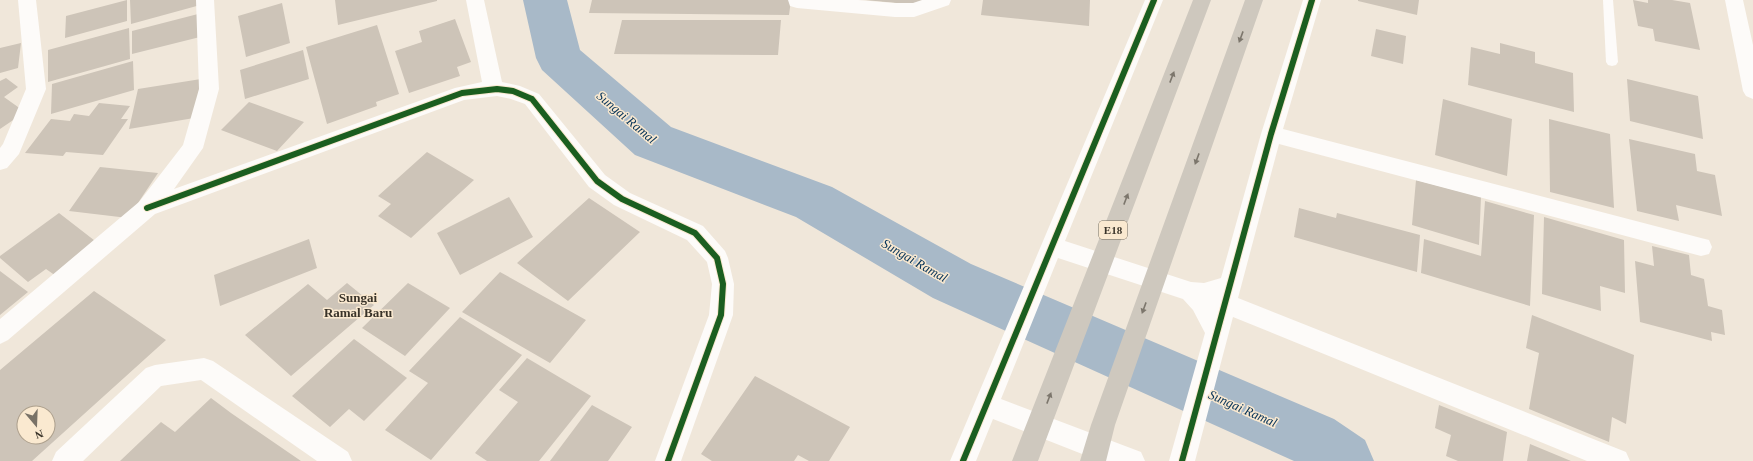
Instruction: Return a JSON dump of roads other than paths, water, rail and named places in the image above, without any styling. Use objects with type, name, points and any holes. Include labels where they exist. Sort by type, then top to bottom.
[{"type":"highway","name":"E18","points":[[1025,461],[1202,0]]},
{"type":"highway","points":[[1093,461],[1105,418],[1254,0]]},
{"type":"street","points":[[0,162],[12,148],[36,88],[27,0]]},
{"type":"street","points":[[0,333],[147,208],[193,148],[209,89],[205,0]]},
{"type":"street","points":[[475,0],[493,88]]},
{"type":"street","points":[[796,1],[895,10],[914,10],[942,0]]},
{"type":"street","points":[[963,461],[1154,0]]},
{"type":"street","points":[[1181,459],[1208,366],[1271,134],[1312,0]]},
{"type":"street","points":[[1734,0],[1753,90]]},
{"type":"street","points":[[147,208],[462,93],[493,88],[517,91],[532,99],[597,181],[622,199],[695,233],[717,258],[723,284],[721,316],[668,461]]},
{"type":"street","points":[[1271,134],[1701,247]]},
{"type":"street","points":[[1052,246],[1191,292],[1228,293],[1617,461]]},
{"type":"street","points":[[1191,292],[1201,303],[1217,332]]},
{"type":"street","points":[[65,461],[155,376],[204,369],[338,461]]},
{"type":"street","points":[[986,405],[1132,461]]},
{"type":"lane","points":[[1608,0],[1612,62]]},
{"type":"waterway","name":"Sungai Ramal","points":[[545,0],[559,58],[653,141],[814,202],[952,281],[1313,439],[1343,461]]},
{"type":"district","name":"Sungai Ramal Baru","points":[[358,304]]}]
